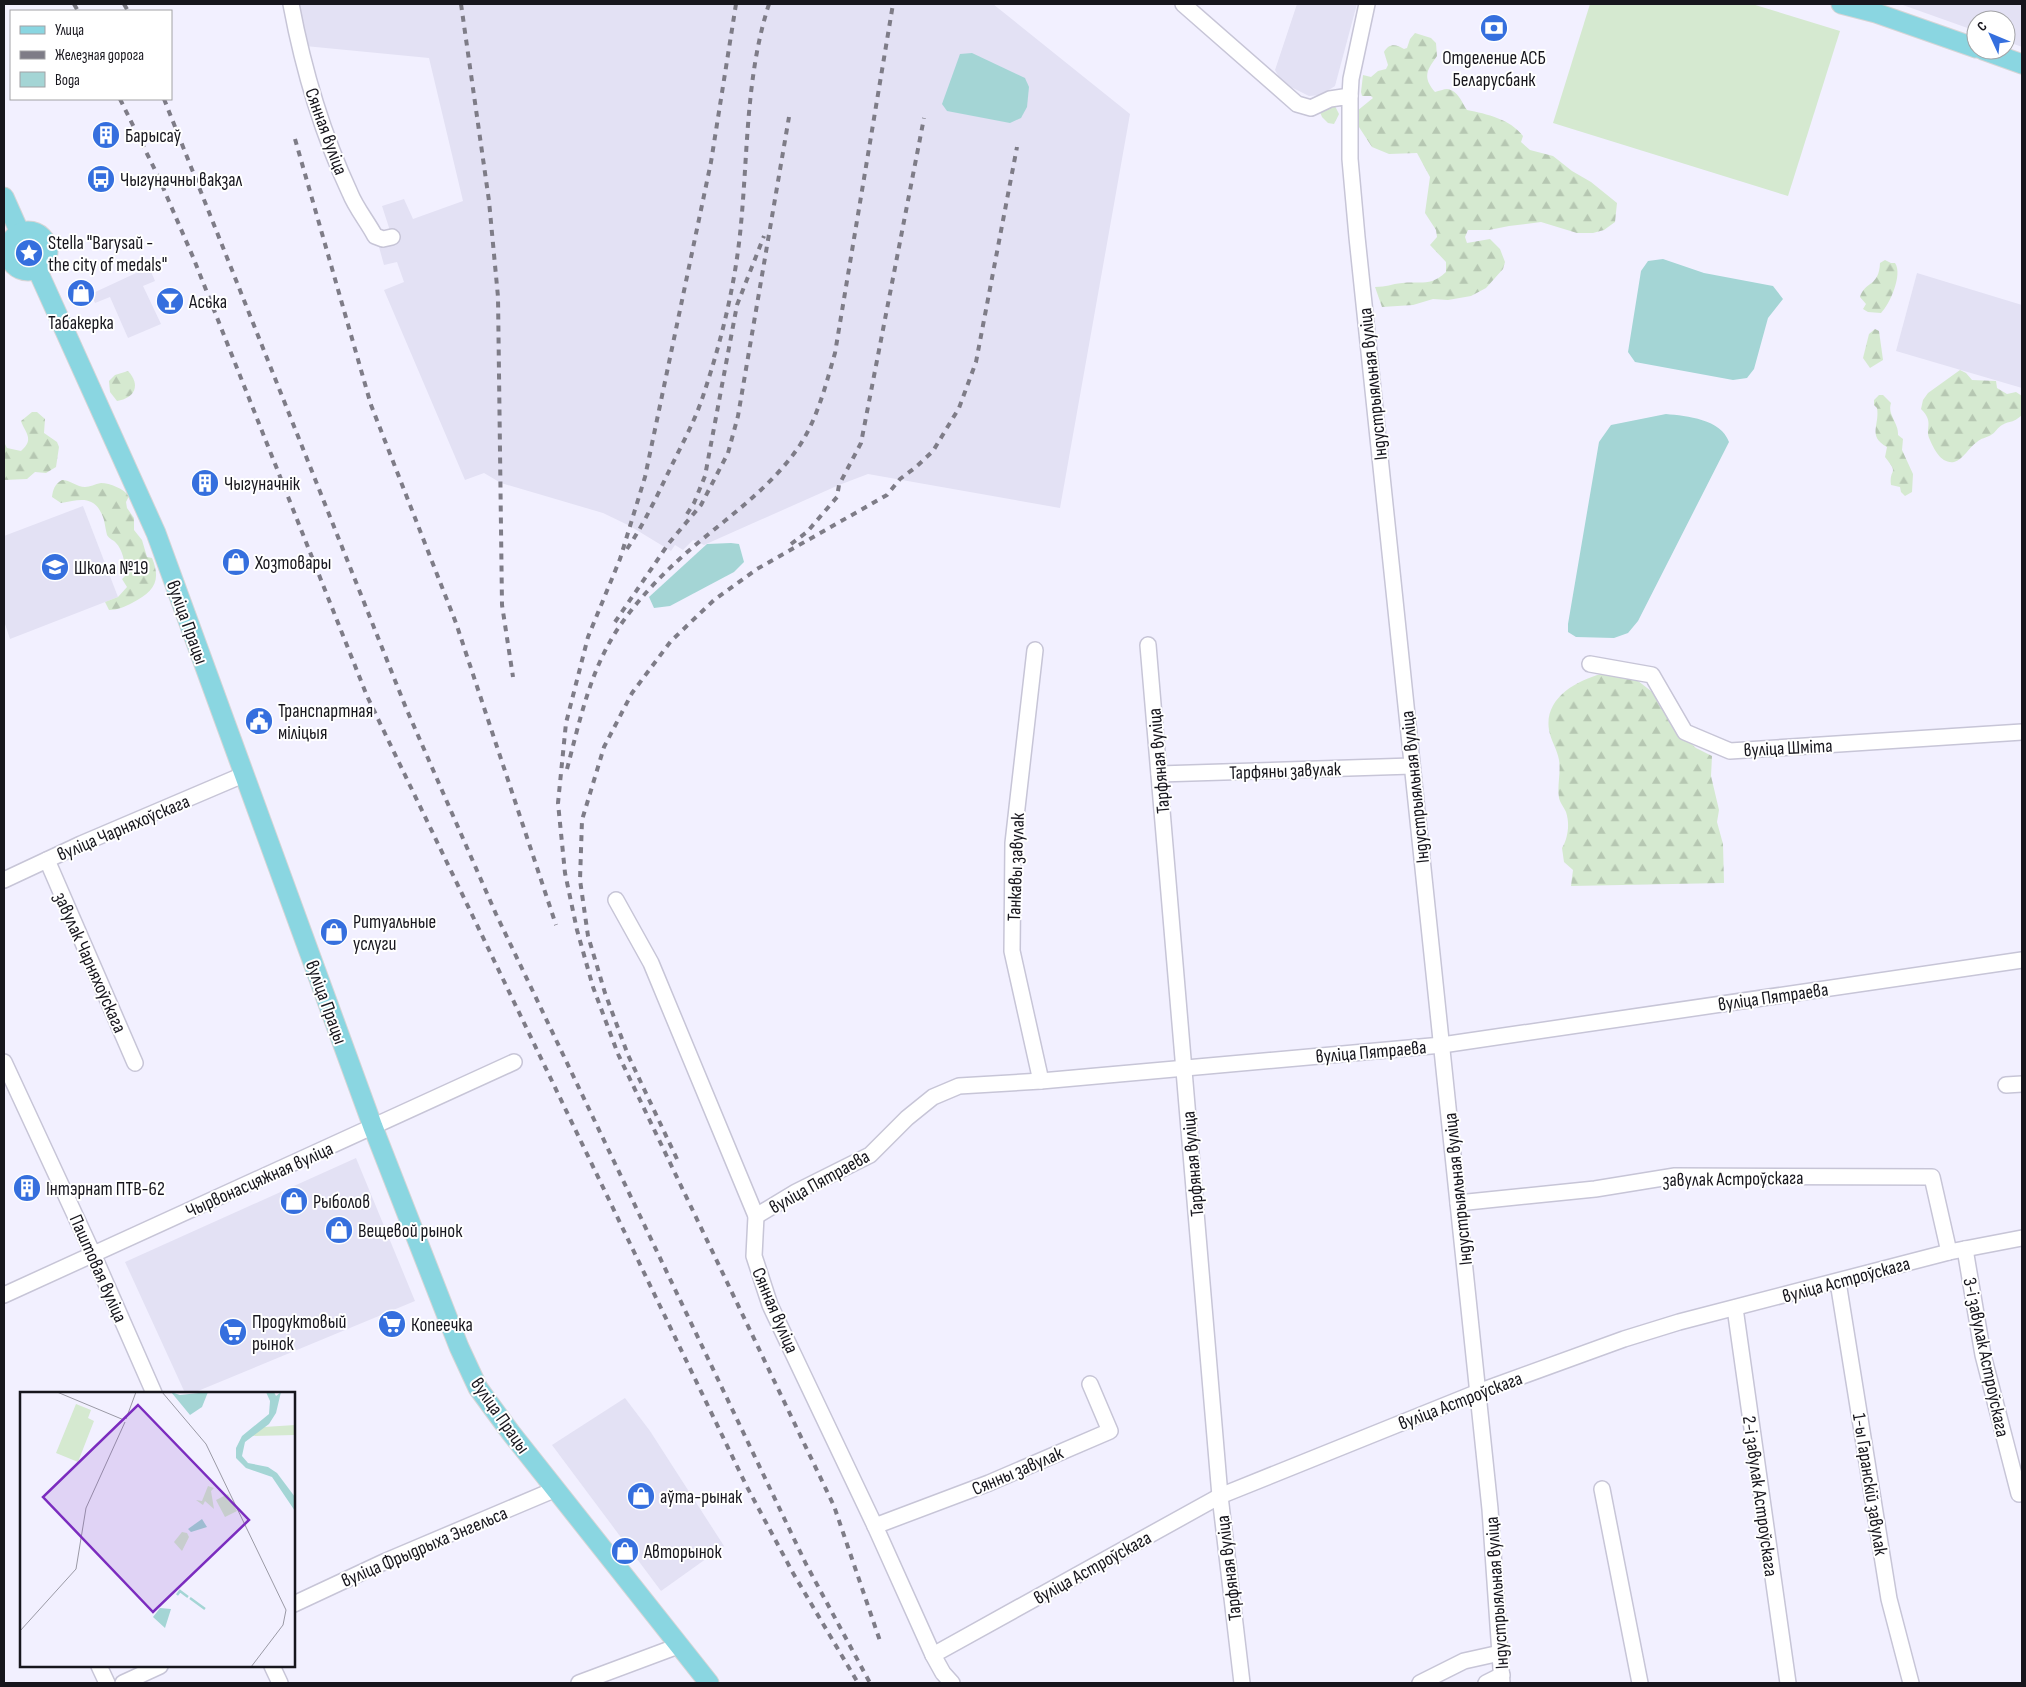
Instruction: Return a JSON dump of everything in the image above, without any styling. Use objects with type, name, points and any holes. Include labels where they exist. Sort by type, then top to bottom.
[{"type":"main road","points":[[1841,4],[1876,13],[1966,44]]},
{"type":"main road","points":[[4,198],[20,233]]},
{"type":"main road","points":[[26,232],[39,235],[47,246],[46,259],[37,269],[24,271],[18,269],[6,256],[11,241],[20,233],[26,232]]},
{"type":"main road","name":"вуліца Працы","points":[[37,269],[156,533],[373,1127],[459,1347],[478,1388],[678,1646],[709,1683]]},
{"type":"street","name":"Сянная вуліца","points":[[291,4],[300,53],[320,116],[350,194],[375,236],[383,239],[392,237]]},
{"type":"street","points":[[1183,4],[1297,104],[1312,108],[1330,99],[1350,96]]},
{"type":"street","name":"Індустрыяльная вуліца","points":[[1366,4],[1350,79],[1350,159],[1490,1510],[1502,1679]]},
{"type":"street","name":"Тарфяная вуліца","points":[[1148,645],[1220,1496],[1242,1683]]},
{"type":"street","name":"Танкавы завулак","points":[[1035,650],[1013,843],[1012,950],[1041,1081]]},
{"type":"street","name":"вуліца Шміта","points":[[1590,664],[1652,675],[1685,732],[1730,751],[2022,732]]},
{"type":"street","name":"Тарфяны завулак","points":[[1159,774],[1412,766]]},
{"type":"street","name":"вуліца Чарняхоўскага","points":[[4,880],[243,775]]},
{"type":"street","name":"завулак Чарняхоўскага","points":[[47,860],[136,1063]]},
{"type":"street","name":"Сянная вуліца","points":[[616,900],[651,963],[756,1216],[754,1256],[770,1305],[876,1526],[933,1655],[943,1673],[952,1683]]},
{"type":"street","name":"вуліца Пятраева","points":[[756,1216],[796,1192],[870,1155],[907,1118],[933,1097],[959,1086],[1184,1069],[1442,1045],[2022,960]]},
{"type":"street","name":"Паштовая вуліца","points":[[4,1062],[93,1254],[154,1392]]},
{"type":"street","name":"Чырвонасцяжная вуліца","points":[[4,1295],[514,1062]]},
{"type":"street","points":[[2006,1085],[2022,1084]]},
{"type":"street","name":"завулак Астроўскага","points":[[1458,1204],[1595,1189],[1675,1176],[1932,1177],[1949,1252]]},
{"type":"street","name":"вуліца Астроўскага","points":[[933,1655],[1220,1496],[1478,1392],[1624,1339],[1679,1322],[1949,1252],[2022,1238]]},
{"type":"street","name":"3-і завулак Астроўскага","points":[[1965,1249],[1982,1355],[2019,1494]]},
{"type":"street","name":"1-ы Гаранскій завулак","points":[[1838,1282],[1889,1599],[1911,1683]]},
{"type":"street","name":"2-і завулак Астроўскага","points":[[1735,1308],[1788,1683]]},
{"type":"street","name":"Сянны завулак","points":[[876,1526],[989,1483],[1110,1431],[1090,1384]]},
{"type":"street","name":"вуліца Фрыдрыха Энгельса","points":[[295,1604],[386,1561],[556,1489]]},
{"type":"street","points":[[1602,1489],[1640,1683]]},
{"type":"street","points":[[579,1683],[678,1646]]},
{"type":"street","points":[[1420,1683],[1464,1661],[1500,1652]]},
{"type":"street","points":[[99,1667],[106,1683]]},
{"type":"street","points":[[123,1683],[158,1667]]},
{"type":"street","points":[[272,1667],[280,1683]]},
{"type":"street","points":[[1486,1683],[1502,1679]]},
{"type":"shaded area","points":[[297,4],[993,4],[1130,114],[1060,508],[868,474],[704,545],[693,540],[683,550],[675,545],[671,551],[630,526],[603,513],[501,483],[484,473],[465,480],[384,290],[404,282],[397,262],[384,265],[379,247],[394,243],[382,206],[404,199],[413,219],[463,201],[429,58],[305,46]]},
{"type":"shaded area","points":[[1297,4],[1357,4],[1335,86],[1321,95],[1309,96],[1291,87],[1279,77],[1275,70]]},
{"type":"shaded area","points":[[1900,4],[2022,4],[2022,47],[2016,45],[2016,10],[1966,10],[1966,27]]},
{"type":"shaded area","points":[[149,267],[155,281],[143,286],[161,324],[128,338],[110,297],[95,303],[91,294]]},
{"type":"shaded area","points":[[1917,273],[2022,305],[2022,388],[1896,351]]},
{"type":"shaded area","name":"Школа №19","points":[[83,506],[118,597],[10,639],[4,621],[4,536]]},
{"type":"shaded area","points":[[356,1158],[415,1301],[195,1392],[185,1392],[125,1262]]},
{"type":"shaded area","name":"аўта-рынак","points":[[625,1398],[650,1431],[724,1546],[661,1591],[552,1445]]},
{"type":"green space","points":[[1590,4],[1752,4],[1840,31],[1788,196],[1553,123]]},
{"type":"green space","points":[[1415,33],[1431,38],[1436,43],[1437,56],[1427,74],[1428,82],[1435,92],[1451,90],[1459,97],[1467,110],[1505,121],[1512,125],[1523,136],[1521,142],[1530,150],[1553,156],[1572,171],[1591,182],[1617,203],[1615,222],[1604,230],[1593,233],[1577,233],[1541,222],[1489,230],[1468,230],[1465,237],[1467,243],[1490,239],[1500,249],[1505,262],[1503,269],[1486,288],[1471,296],[1448,300],[1433,299],[1413,305],[1382,307],[1375,287],[1402,283],[1430,282],[1446,272],[1446,262],[1430,245],[1437,237],[1436,230],[1425,213],[1430,177],[1417,153],[1389,154],[1372,147],[1357,124],[1357,111],[1373,98],[1371,96],[1362,96],[1363,75],[1371,77],[1378,71],[1386,69],[1388,65],[1384,52],[1386,49],[1393,45],[1404,49],[1407,48],[1410,39]]},
{"type":"green space","points":[[1334,104],[1339,114],[1334,124],[1328,123],[1320,112],[1325,106]]},
{"type":"green space","points":[[24,242],[32,242],[38,248],[38,256],[32,262],[24,262],[18,256],[18,248]]},
{"type":"green space","points":[[1885,260],[1895,263],[1897,268],[1894,289],[1885,309],[1881,313],[1868,312],[1863,309],[1866,304],[1860,297],[1865,288],[1875,280],[1880,263]]},
{"type":"green space","points":[[1875,329],[1879,331],[1883,360],[1870,368],[1863,358],[1869,334]]},
{"type":"green space","points":[[1960,370],[1966,373],[1972,380],[1996,381],[1997,388],[2007,394],[2016,392],[2022,396],[2022,415],[2014,421],[2002,425],[1992,434],[1979,441],[1957,461],[1949,462],[1945,461],[1934,448],[1928,436],[1927,418],[1921,409],[1923,400],[1928,393]]},
{"type":"green space","points":[[128,371],[134,381],[134,390],[128,397],[117,401],[110,392],[109,381],[115,375]]},
{"type":"green space","points":[[1879,395],[1883,395],[1891,403],[1890,407],[1898,435],[1903,439],[1902,450],[1913,474],[1912,492],[1905,496],[1901,492],[1900,487],[1891,485],[1893,469],[1885,457],[1887,447],[1877,439],[1877,408],[1874,405],[1874,400]]},
{"type":"green space","points":[[32,412],[37,412],[45,419],[44,433],[57,442],[59,447],[56,467],[46,473],[35,472],[27,479],[4,480],[4,442],[7,448],[21,451],[25,447],[28,436],[21,421]]},
{"type":"green space","points":[[62,480],[85,487],[101,483],[108,484],[127,493],[129,496],[126,502],[127,508],[134,518],[134,530],[142,540],[147,557],[152,558],[155,566],[156,580],[145,595],[124,607],[109,610],[105,602],[118,597],[127,587],[122,579],[125,576],[125,572],[122,554],[115,542],[107,535],[104,520],[97,506],[82,500],[61,503],[52,497],[55,487]]},
{"type":"green space","points":[[1601,674],[1633,677],[1660,698],[1686,739],[1696,748],[1712,756],[1711,776],[1719,810],[1717,822],[1723,844],[1724,883],[1571,886],[1573,870],[1564,862],[1562,848],[1567,835],[1568,821],[1559,798],[1559,760],[1549,730],[1549,719],[1551,709],[1563,693],[1581,681]]},
{"type":"water","points":[[972,53],[1025,78],[1029,87],[1027,107],[1021,118],[1010,123],[947,111],[942,104],[960,54]]},
{"type":"water","points":[[1663,259],[1704,273],[1773,286],[1783,299],[1768,318],[1754,369],[1747,378],[1733,380],[1635,362],[1628,352],[1641,271],[1648,261]]},
{"type":"water","points":[[1666,414],[1702,420],[1711,424],[1725,434],[1729,442],[1638,621],[1628,633],[1614,638],[1576,637],[1568,632],[1568,624],[1599,442],[1611,425]]},
{"type":"water","points":[[707,544],[739,544],[744,562],[734,572],[670,606],[654,608],[649,597]]},
{"type":"railway","points":[[74,4],[77,10]]},
{"type":"railway","points":[[124,4],[127,10]]},
{"type":"railway","points":[[461,4],[489,201],[498,297],[502,605],[513,677]]},
{"type":"railway","points":[[736,4],[711,162],[645,477],[620,559],[588,637],[566,723],[558,803],[565,873],[577,930],[593,987],[618,1054],[834,1506],[880,1641]]},
{"type":"railway","points":[[627,549],[650,510],[693,422],[717,352],[732,288],[739,245],[752,85],[761,31],[769,4]]},
{"type":"railway","points":[[567,769],[593,678],[600,660],[619,627],[666,571],[766,485],[790,459],[812,423],[835,353],[893,4]]},
{"type":"railway","points":[[120,100],[158,176],[193,257],[367,696],[746,1485],[793,1573],[858,1683]]},
{"type":"railway","points":[[164,100],[406,708],[496,914],[806,1564],[870,1683]]},
{"type":"railway","points":[[615,622],[669,543],[701,505],[728,453],[738,416],[789,117]]},
{"type":"railway","points":[[791,544],[807,532],[837,497],[839,485],[861,443],[924,118]]},
{"type":"railway","points":[[295,139],[371,405],[456,623],[556,925]]},
{"type":"railway","points":[[677,1159],[628,1055],[605,993],[588,936],[580,880],[582,820],[604,747],[632,693],[671,641],[714,600],[757,569],[887,495],[900,479],[933,451],[959,408],[976,362],[1017,147]]},
{"type":"railway","points":[[687,514],[694,503],[705,476],[737,305],[764,236]]},
{"type":"place","name":"Отделение АСБ Беларусбанк","points":[[1494,28]]},
{"type":"place","name":"Барысаў","points":[[106,135]]},
{"type":"place","name":"Чыгуначны вакзал","points":[[101,179]]},
{"type":"place","name":"Stella \"Barysaŭ - the city of medals\"","points":[[29,253]]},
{"type":"place","name":"Табакерка","points":[[81,293]]},
{"type":"place","name":"Аська","points":[[170,301]]},
{"type":"place","name":"Чыгуначнік","points":[[205,483]]},
{"type":"place","name":"Хозтовары","points":[[236,562]]},
{"type":"place","name":"Школа №19","points":[[55,567]]},
{"type":"place","name":"Транспартная міліцыя","points":[[259,721]]},
{"type":"place","name":"Ритуальные услуги","points":[[334,932]]},
{"type":"place","name":"Інтэрнат ПТВ-62","points":[[27,1188]]},
{"type":"place","name":"Рыболов","points":[[294,1201]]},
{"type":"place","name":"Вещевой рынок","points":[[339,1230]]},
{"type":"place","name":"Копеечка","points":[[392,1324]]},
{"type":"place","name":"Продуктовый рынок","points":[[233,1332]]},
{"type":"place","name":"аўта-рынак","points":[[641,1496]]},
{"type":"place","name":"Авторынок","points":[[625,1551]]}]
